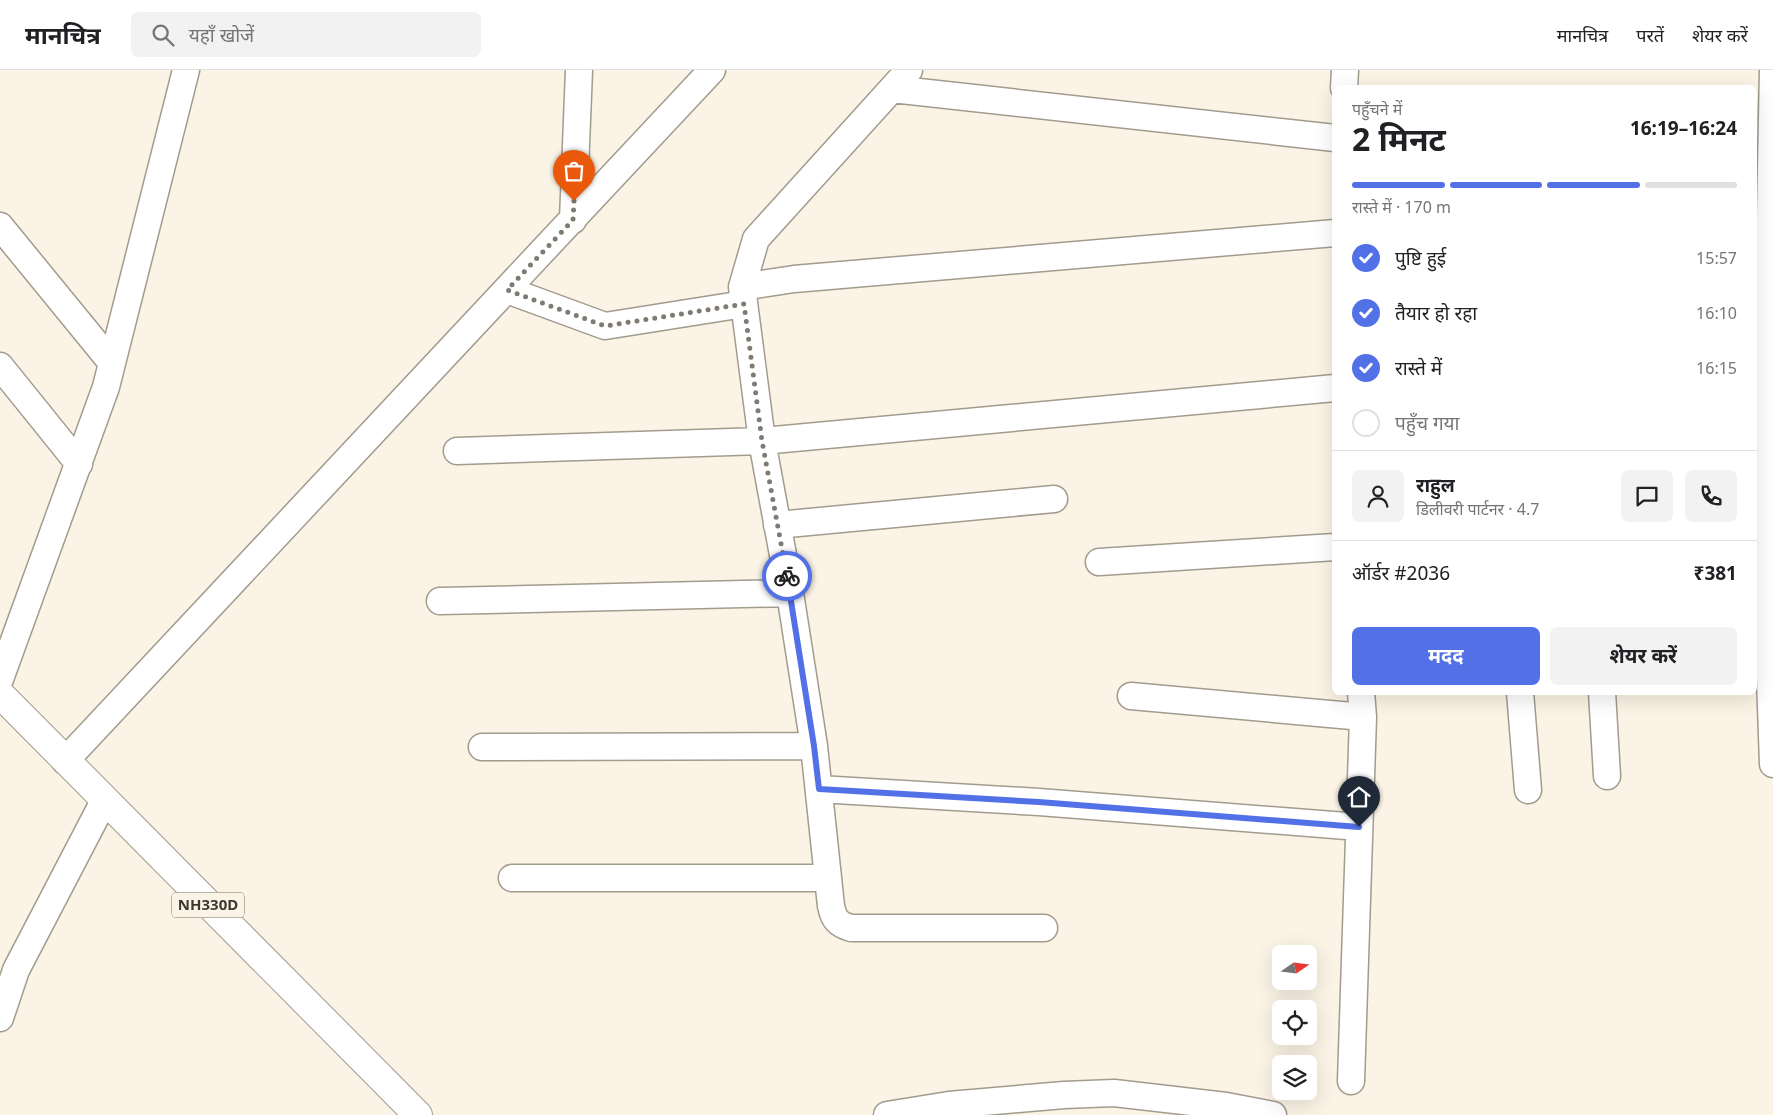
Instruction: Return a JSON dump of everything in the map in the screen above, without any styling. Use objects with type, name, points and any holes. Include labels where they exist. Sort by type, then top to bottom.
[{"type":"highway","name":"NH330D","points":[[1,694],[104,801],[418,1115]]},
{"type":"street","points":[[1,694],[112,363],[186,70]]},
{"type":"street","points":[[573,220],[579,70]]},
{"type":"street","points":[[65,761],[712,70]]},
{"type":"street","points":[[1344,85],[1345,70]]},
{"type":"street","points":[[1773,70],[1767,159],[1760,507],[1773,764]]},
{"type":"street","points":[[1044,928],[851,928],[839,924],[834,918],[827,878],[814,746],[790,593],[762,441],[743,296],[756,239],[901,79],[1332,138]]},
{"type":"street","points":[[0,226],[112,363]]},
{"type":"street","points":[[507,290],[605,326],[743,296],[794,279],[1332,233]]},
{"type":"street","points":[[0,366],[79,464]]},
{"type":"street","points":[[457,451],[762,441],[1332,388]]},
{"type":"street","points":[[777,525],[1054,499]]},
{"type":"street","points":[[1099,562],[1332,547]]},
{"type":"street","points":[[440,601],[790,593]]},
{"type":"street","points":[[1520,695],[1528,790]]},
{"type":"street","points":[[1602,695],[1608,776]]},
{"type":"street","points":[[1131,696],[1362,705],[1351,1081]]},
{"type":"street","points":[[482,747],[814,746]]},
{"type":"street","points":[[819,789],[1039,802],[1359,827]]},
{"type":"street","points":[[0,1018],[16,970],[104,801]]},
{"type":"street","points":[[512,878],[827,878]]},
{"type":"street","points":[[889,1115],[949,1105],[1064,1095],[1114,1093],[1226,1106],[1272,1115]]},
{"type":"way so far","points":[[574,201],[573,220],[507,290],[605,326],[744,304],[762,441],[787,576]]},
{"type":"route","points":[[787,576],[819,789],[1039,802],[1359,827]]}]
